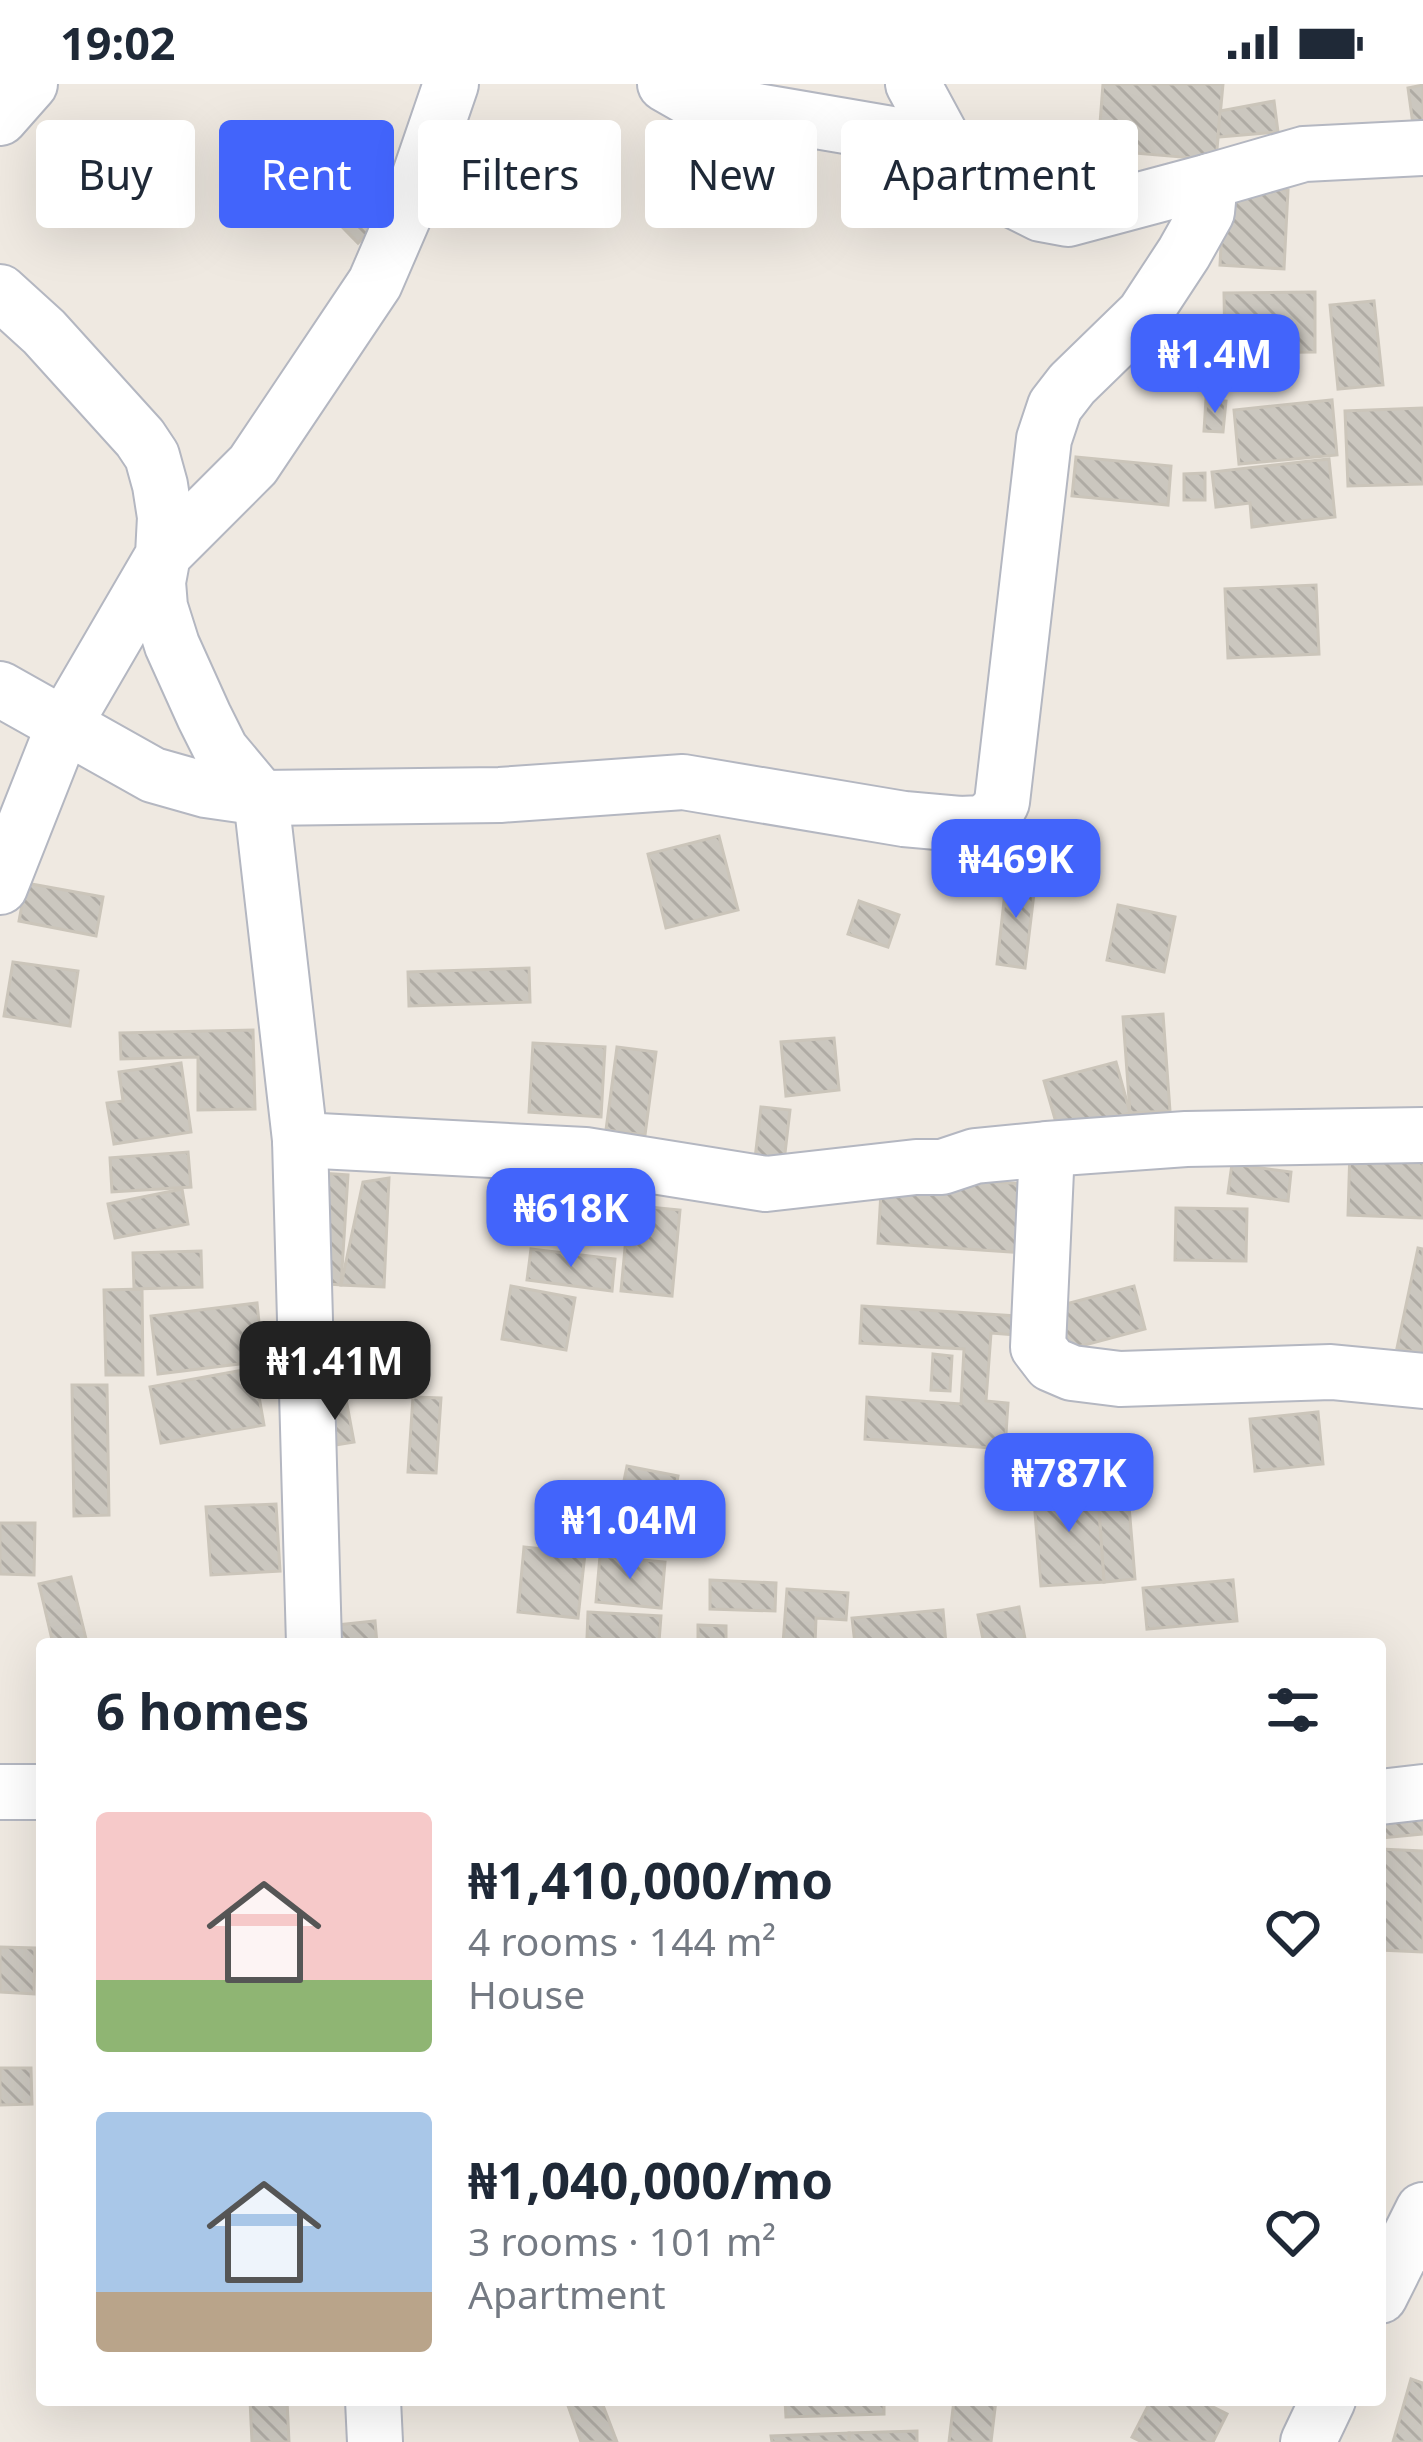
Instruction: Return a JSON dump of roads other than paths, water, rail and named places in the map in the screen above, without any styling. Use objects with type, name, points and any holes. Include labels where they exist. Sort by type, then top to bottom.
[{"type":"street","points":[[0,118],[30,84]]},
{"type":"street","points":[[0,887],[64,725],[163,555],[253,465],[375,284],[451,84]]},
{"type":"street","points":[[665,84],[693,100],[841,125]]},
{"type":"street","points":[[913,84],[933,120]]},
{"type":"street","points":[[1138,200],[1304,154],[1423,148]]},
{"type":"street","points":[[0,689],[153,775],[206,790],[261,798],[500,795],[683,782],[904,819],[983,823],[1002,802],[1044,439],[1055,406],[1144,314],[1208,212],[1210,181]]},
{"type":"street","points":[[0,292],[44,332],[152,456],[165,518],[160,607],[172,645],[221,750],[261,798],[300,1140],[314,1638]]},
{"type":"street","points":[[300,1140],[585,1155],[766,1184],[942,1167],[975,1156],[1047,1149],[1186,1139],[1423,1135]]},
{"type":"street","points":[[1047,1149],[1038,1347],[1051,1364],[1072,1373],[1120,1379],[1331,1372],[1423,1381]]},
{"type":"street","points":[[0,1792],[36,1792]]},
{"type":"street","points":[[1386,1796],[1423,1792]]},
{"type":"street","points":[[1386,2284],[1423,2210]]},
{"type":"street","points":[[373,2406],[375,2442]]},
{"type":"street","points":[[1308,2442],[1325,2406]]}]
